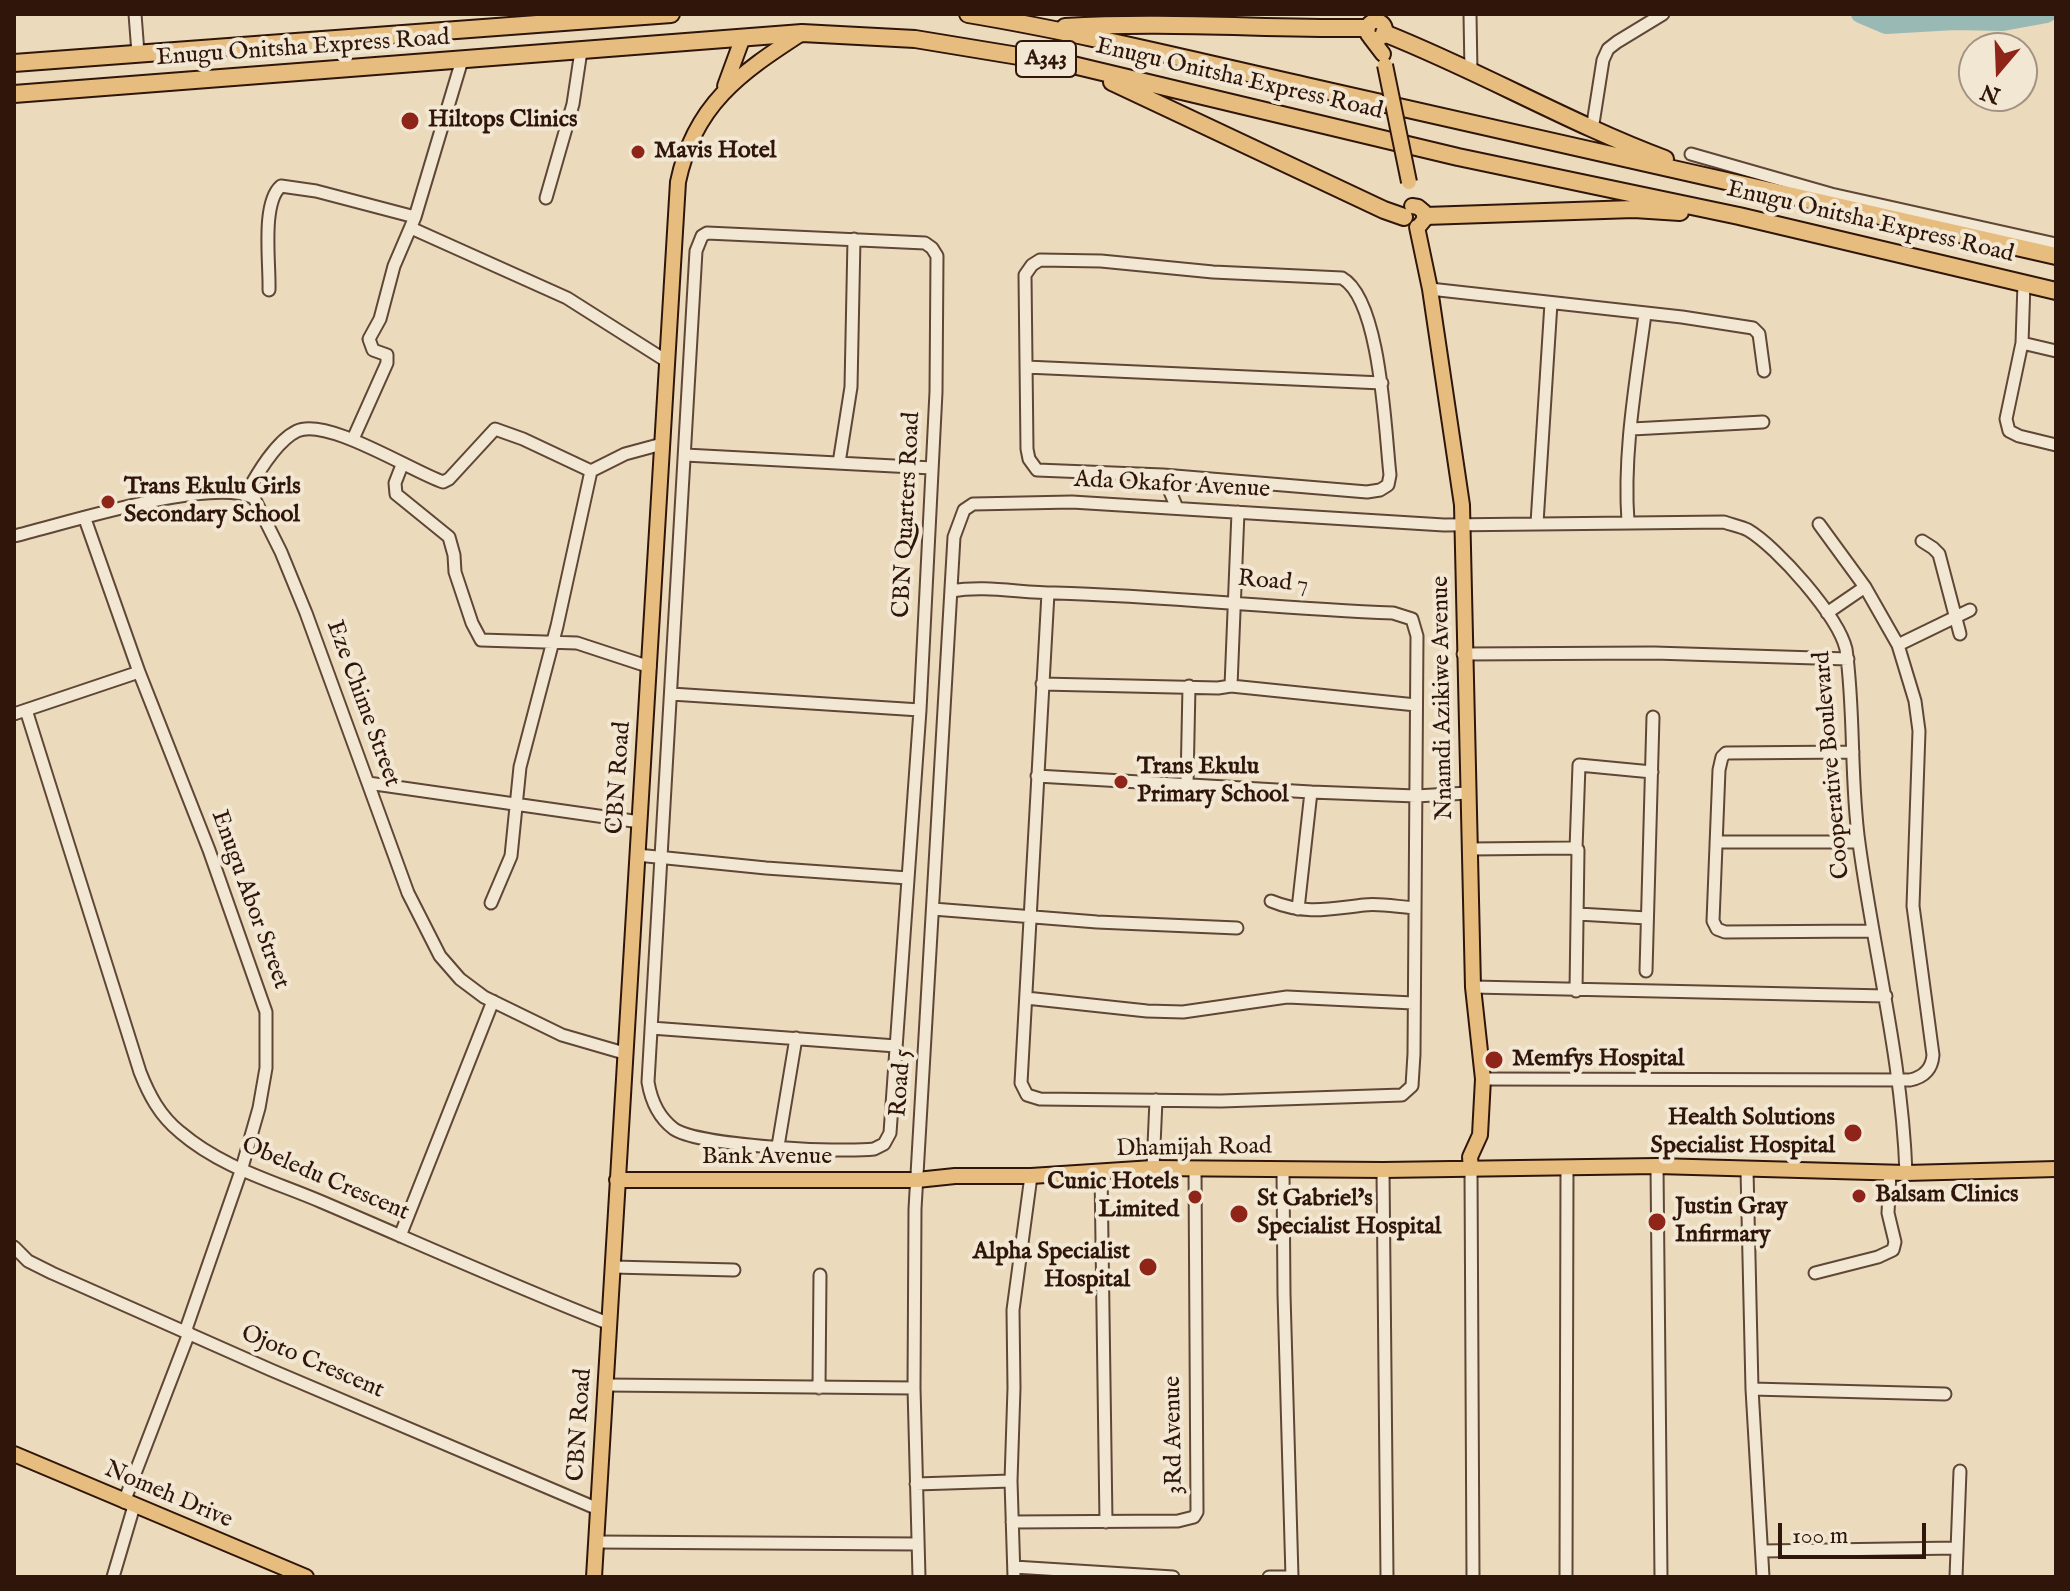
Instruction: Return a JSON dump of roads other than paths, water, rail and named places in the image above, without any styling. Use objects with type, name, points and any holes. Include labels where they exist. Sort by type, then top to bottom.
[{"type":"highway","name":"Enugu Onitsha Express Road","points":[[14,63],[671,14]]},
{"type":"highway","name":"Enugu Onitsha Express Road","points":[[968,14],[1491,126],[2056,256]]},
{"type":"highway","points":[[1044,28],[1105,25],[1375,28],[1592,130],[1676,163],[1694,175]]},
{"type":"highway","name":"Enugu Onitsha Express Road","points":[[14,94],[802,33],[915,39],[1073,65],[1458,157],[1739,216],[2056,291]]},
{"type":"highway","points":[[1073,65],[1384,210],[1414,216],[1634,209],[1739,216]]},
{"type":"main road","name":"Nnamdi Azikiwe Avenue","points":[[1375,28],[1384,59],[1430,289],[1456,457],[1462,525],[1473,987],[1483,1079],[1480,1135],[1470,1157],[1471,1169]]},
{"type":"main road","name":"CBN Road","points":[[594,1577],[680,172],[691,140],[722,93],[748,68],[802,33]]},
{"type":"main road","points":[[722,93],[743,37]]},
{"type":"main road","name":"Dhamijah Road","points":[[917,1180],[1153,1168],[1383,1170],[1657,1166],[1906,1173],[2056,1169]]},
{"type":"main road","name":"Bank Avenue","points":[[617,1180],[917,1180]]},
{"type":"main road","name":"Nomeh Drive","points":[[14,1454],[271,1570],[306,1577]]},
{"type":"street","points":[[135,14],[138,53]]},
{"type":"street","points":[[1470,14],[1471,72]]},
{"type":"street","points":[[1592,130],[1603,60],[1608,49],[1663,14]]},
{"type":"street","points":[[546,198],[573,104],[581,51]]},
{"type":"street","points":[[462,60],[413,222],[394,266],[380,319],[369,339],[373,350],[387,355],[387,363],[353,439],[443,482],[495,429],[591,471]]},
{"type":"street","points":[[1691,154],[1831,194],[2056,244]]},
{"type":"street","points":[[269,290],[269,217],[274,195],[281,186],[316,191],[413,222],[567,298],[668,362]]},
{"type":"street","name":"CBN Quarters Road","points":[[707,233],[854,239],[925,243],[937,256],[936,392],[920,710],[890,1133],[884,1144],[867,1150],[711,1141],[674,1129],[651,1099],[648,1082],[696,251],[702,236],[707,233]]},
{"type":"street","points":[[839,463],[851,387],[854,239]]},
{"type":"street","points":[[1040,260],[1101,261],[1213,272],[1342,278],[1352,283],[1364,309],[1382,383],[1390,475],[1388,485],[1367,492],[1163,475],[1044,472],[1032,467],[1027,449],[1026,367],[1025,275],[1040,260]]},
{"type":"street","points":[[2024,283],[2022,343],[2006,419],[2009,431],[2056,445]]},
{"type":"street","points":[[1430,289],[1682,317],[1753,328],[1759,334],[1764,371]]},
{"type":"street","points":[[1537,523],[1551,303]]},
{"type":"street","points":[[1628,522],[1626,491],[1645,314]]},
{"type":"street","points":[[2022,343],[2056,351]]},
{"type":"street","points":[[1026,367],[1382,383]]},
{"type":"street","points":[[1632,429],[1763,422]]},
{"type":"street","name":"Eze Chime Street","points":[[353,439],[309,429],[296,432],[262,466],[252,483],[250,496],[291,575],[408,893],[433,943],[460,979],[493,1001],[562,1035],[624,1053]]},
{"type":"street","points":[[591,471],[625,454],[662,444]]},
{"type":"street","points":[[685,455],[932,468]]},
{"type":"street","points":[[402,465],[395,483],[396,494],[449,537],[455,572],[479,638],[585,644],[650,667]]},
{"type":"street","points":[[491,903],[511,856],[516,789],[525,743],[553,641],[591,471]]},
{"type":"street","points":[[1163,475],[1177,508]]},
{"type":"street","points":[[14,536],[179,496],[213,492],[250,496]]},
{"type":"street","name":"Ada Okafor Avenue","points":[[951,591],[954,537],[964,510],[973,504],[1072,502],[1401,524],[1462,525]]},
{"type":"street","points":[[1231,686],[1238,512]]},
{"type":"street","name":"Enugu Abor Street","points":[[85,519],[266,1012],[263,1086],[241,1171],[129,1504],[113,1577]]},
{"type":"street","name":"Cooperative Boulevard","points":[[1462,525],[1724,522],[1748,531],[1769,545],[1827,613],[1842,635],[1848,659],[1859,842],[1899,1079],[1906,1173]]},
{"type":"street","points":[[1483,1079],[1899,1079],[1919,1078],[1933,1064],[1913,906],[1919,731],[1915,701],[1898,645],[1865,587],[1819,524]]},
{"type":"street","points":[[1922,541],[1939,554],[1960,634]]},
{"type":"street","points":[[1827,613],[1865,587]]},
{"type":"street","name":"Road 7","points":[[951,591],[969,588],[1233,601],[1406,615],[1415,625],[1412,1086],[1402,1095],[1309,1100],[1156,1100]]},
{"type":"street","name":"Road 5","points":[[919,1577],[914,1388],[917,1180],[951,591]]},
{"type":"street","points":[[1048,593],[1021,1083],[1027,1095],[1040,1099],[1156,1100],[1153,1168]]},
{"type":"street","points":[[1898,645],[1955,620],[1970,610]]},
{"type":"street","points":[[1463,654],[1654,653],[1848,659]]},
{"type":"street","points":[[20,712],[139,672]]},
{"type":"street","points":[[1042,684],[1231,686],[1416,705]]},
{"type":"street","points":[[1187,784],[1189,686]]},
{"type":"street","points":[[671,694],[920,710]]},
{"type":"street","name":"Obeledu Crescent","points":[[20,712],[148,1090],[175,1128],[192,1142],[241,1171],[309,1196],[610,1324]]},
{"type":"street","points":[[1646,971],[1653,717]]},
{"type":"street","points":[[1853,752],[1726,753],[1722,757],[1713,916],[1717,929],[1731,932],[1872,931]]},
{"type":"street","points":[[1576,991],[1579,765],[1652,772]]},
{"type":"street","points":[[1037,776],[1311,792],[1416,796],[1468,793]]},
{"type":"street","points":[[368,783],[640,822]]},
{"type":"street","points":[[1298,909],[1311,792]]},
{"type":"street","points":[[1716,842],[1859,842]]},
{"type":"street","points":[[1470,849],[1576,849]]},
{"type":"street","points":[[637,855],[908,878]]},
{"type":"street","points":[[1271,901],[1298,909],[1335,911],[1367,904],[1415,908]]},
{"type":"street","points":[[933,909],[1029,918],[1237,928]]},
{"type":"street","points":[[1578,914],[1647,918]]},
{"type":"street","points":[[1473,987],[1886,996]]},
{"type":"street","points":[[1026,998],[1183,1012],[1287,997],[1413,1003]]},
{"type":"street","points":[[400,1236],[493,1001]]},
{"type":"street","points":[[651,1028],[896,1046]]},
{"type":"street","points":[[778,1146],[796,1038]]},
{"type":"street","points":[[1657,1166],[1661,1577]]},
{"type":"street","points":[[1566,1577],[1567,1167]]},
{"type":"street","name":"3Rd Avenue","points":[[1012,1522],[1178,1521],[1194,1517],[1197,1512],[1195,1169]]},
{"type":"street","points":[[1471,1169],[1473,1577]]},
{"type":"street","points":[[1269,1577],[1292,1577],[1283,1170]]},
{"type":"street","points":[[1383,1170],[1387,1577]]},
{"type":"street","points":[[1747,1170],[1752,1389],[1763,1577]]},
{"type":"street","points":[[1101,1172],[1106,1522]]},
{"type":"street","points":[[1815,1273],[1878,1257],[1893,1250],[1895,1242],[1888,1213],[1890,1172]]},
{"type":"street","points":[[1031,1176],[1013,1310],[1011,1481],[1014,1572],[1173,1577]]},
{"type":"street","name":"Ojoto Crescent","points":[[14,1247],[28,1261],[52,1273],[598,1509]]},
{"type":"street","points":[[613,1267],[734,1270]]},
{"type":"street","points":[[819,1388],[820,1275]]},
{"type":"street","points":[[606,1385],[914,1388]]},
{"type":"street","points":[[1752,1389],[1945,1394]]},
{"type":"street","points":[[1956,1577],[1960,1471]]},
{"type":"street","points":[[916,1484],[1011,1481]]},
{"type":"street","points":[[596,1542],[918,1544]]},
{"type":"street","points":[[1763,1551],[1956,1548]]},
{"type":"waterway","points":[[1860,14],[1886,25],[2003,22],[2047,14]]},
{"type":"place","name":"Hiltops Clinics","points":[[410,121]]},
{"type":"place","name":"Mavis Hotel","points":[[638,152]]},
{"type":"place","name":"Trans Ekulu Girls Secondary School","points":[[108,502]]},
{"type":"place","name":"Trans Ekulu Primary School","points":[[1121,782]]},
{"type":"place","name":"Memfys Hospital","points":[[1494,1060]]},
{"type":"place","name":"Health Solutions Specialist Hospital","points":[[1853,1133]]},
{"type":"place","name":"Balsam Clinics","points":[[1859,1196]]},
{"type":"place","name":"Cunic Hotels Limited","points":[[1195,1197]]},
{"type":"place","name":"St Gabriel's Specialist Hospital","points":[[1239,1214]]},
{"type":"place","name":"Justin Gray Infirmary","points":[[1657,1222]]},
{"type":"place","name":"Alpha Specialist Hospital","points":[[1148,1267]]}]
